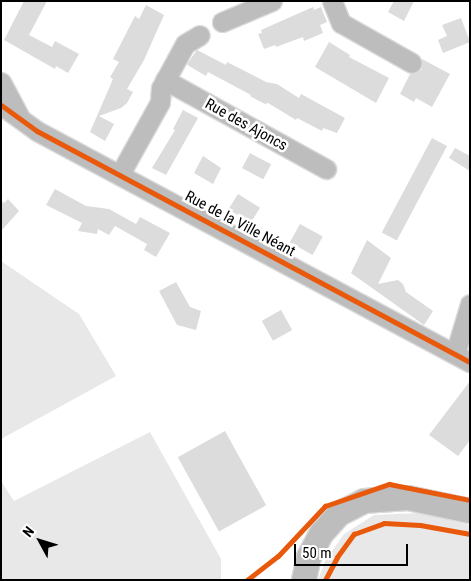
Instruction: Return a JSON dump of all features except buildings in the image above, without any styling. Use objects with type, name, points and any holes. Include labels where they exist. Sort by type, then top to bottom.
[{"type":"main road","points":[[304,580],[309,557],[322,533],[339,514],[364,501],[408,498],[470,511]]},
{"type":"street","points":[[222,22],[272,1]]},
{"type":"street","points":[[332,1],[340,23],[412,63]]},
{"type":"street","points":[[120,174],[160,102],[161,88],[185,44],[200,35]]},
{"type":"street","name":"Rue des Ajoncs","points":[[165,80],[326,169]]},
{"type":"street","points":[[1,82],[22,120]]},
{"type":"street","name":"Rue de la Ville Néant","points":[[1,105],[37,131],[462,358]]},
{"type":"street","points":[[462,358],[470,304]]},
{"type":"shaded area","points":[[1,261],[79,314],[116,376],[1,439]]},
{"type":"shaded area","points":[[150,432],[221,559],[221,580],[1,580],[1,481],[14,501]]},
{"type":"shaded area","points":[[420,513],[470,525],[470,580],[318,580],[325,561],[344,534],[374,515]]},
{"type":"cycle path","points":[[1,105],[37,131],[470,362]]},
{"type":"cycle path","points":[[247,580],[278,556],[325,506],[389,484],[470,500]]},
{"type":"cycle path","points":[[325,580],[337,557],[354,534],[384,523],[420,525],[470,534]]}]
